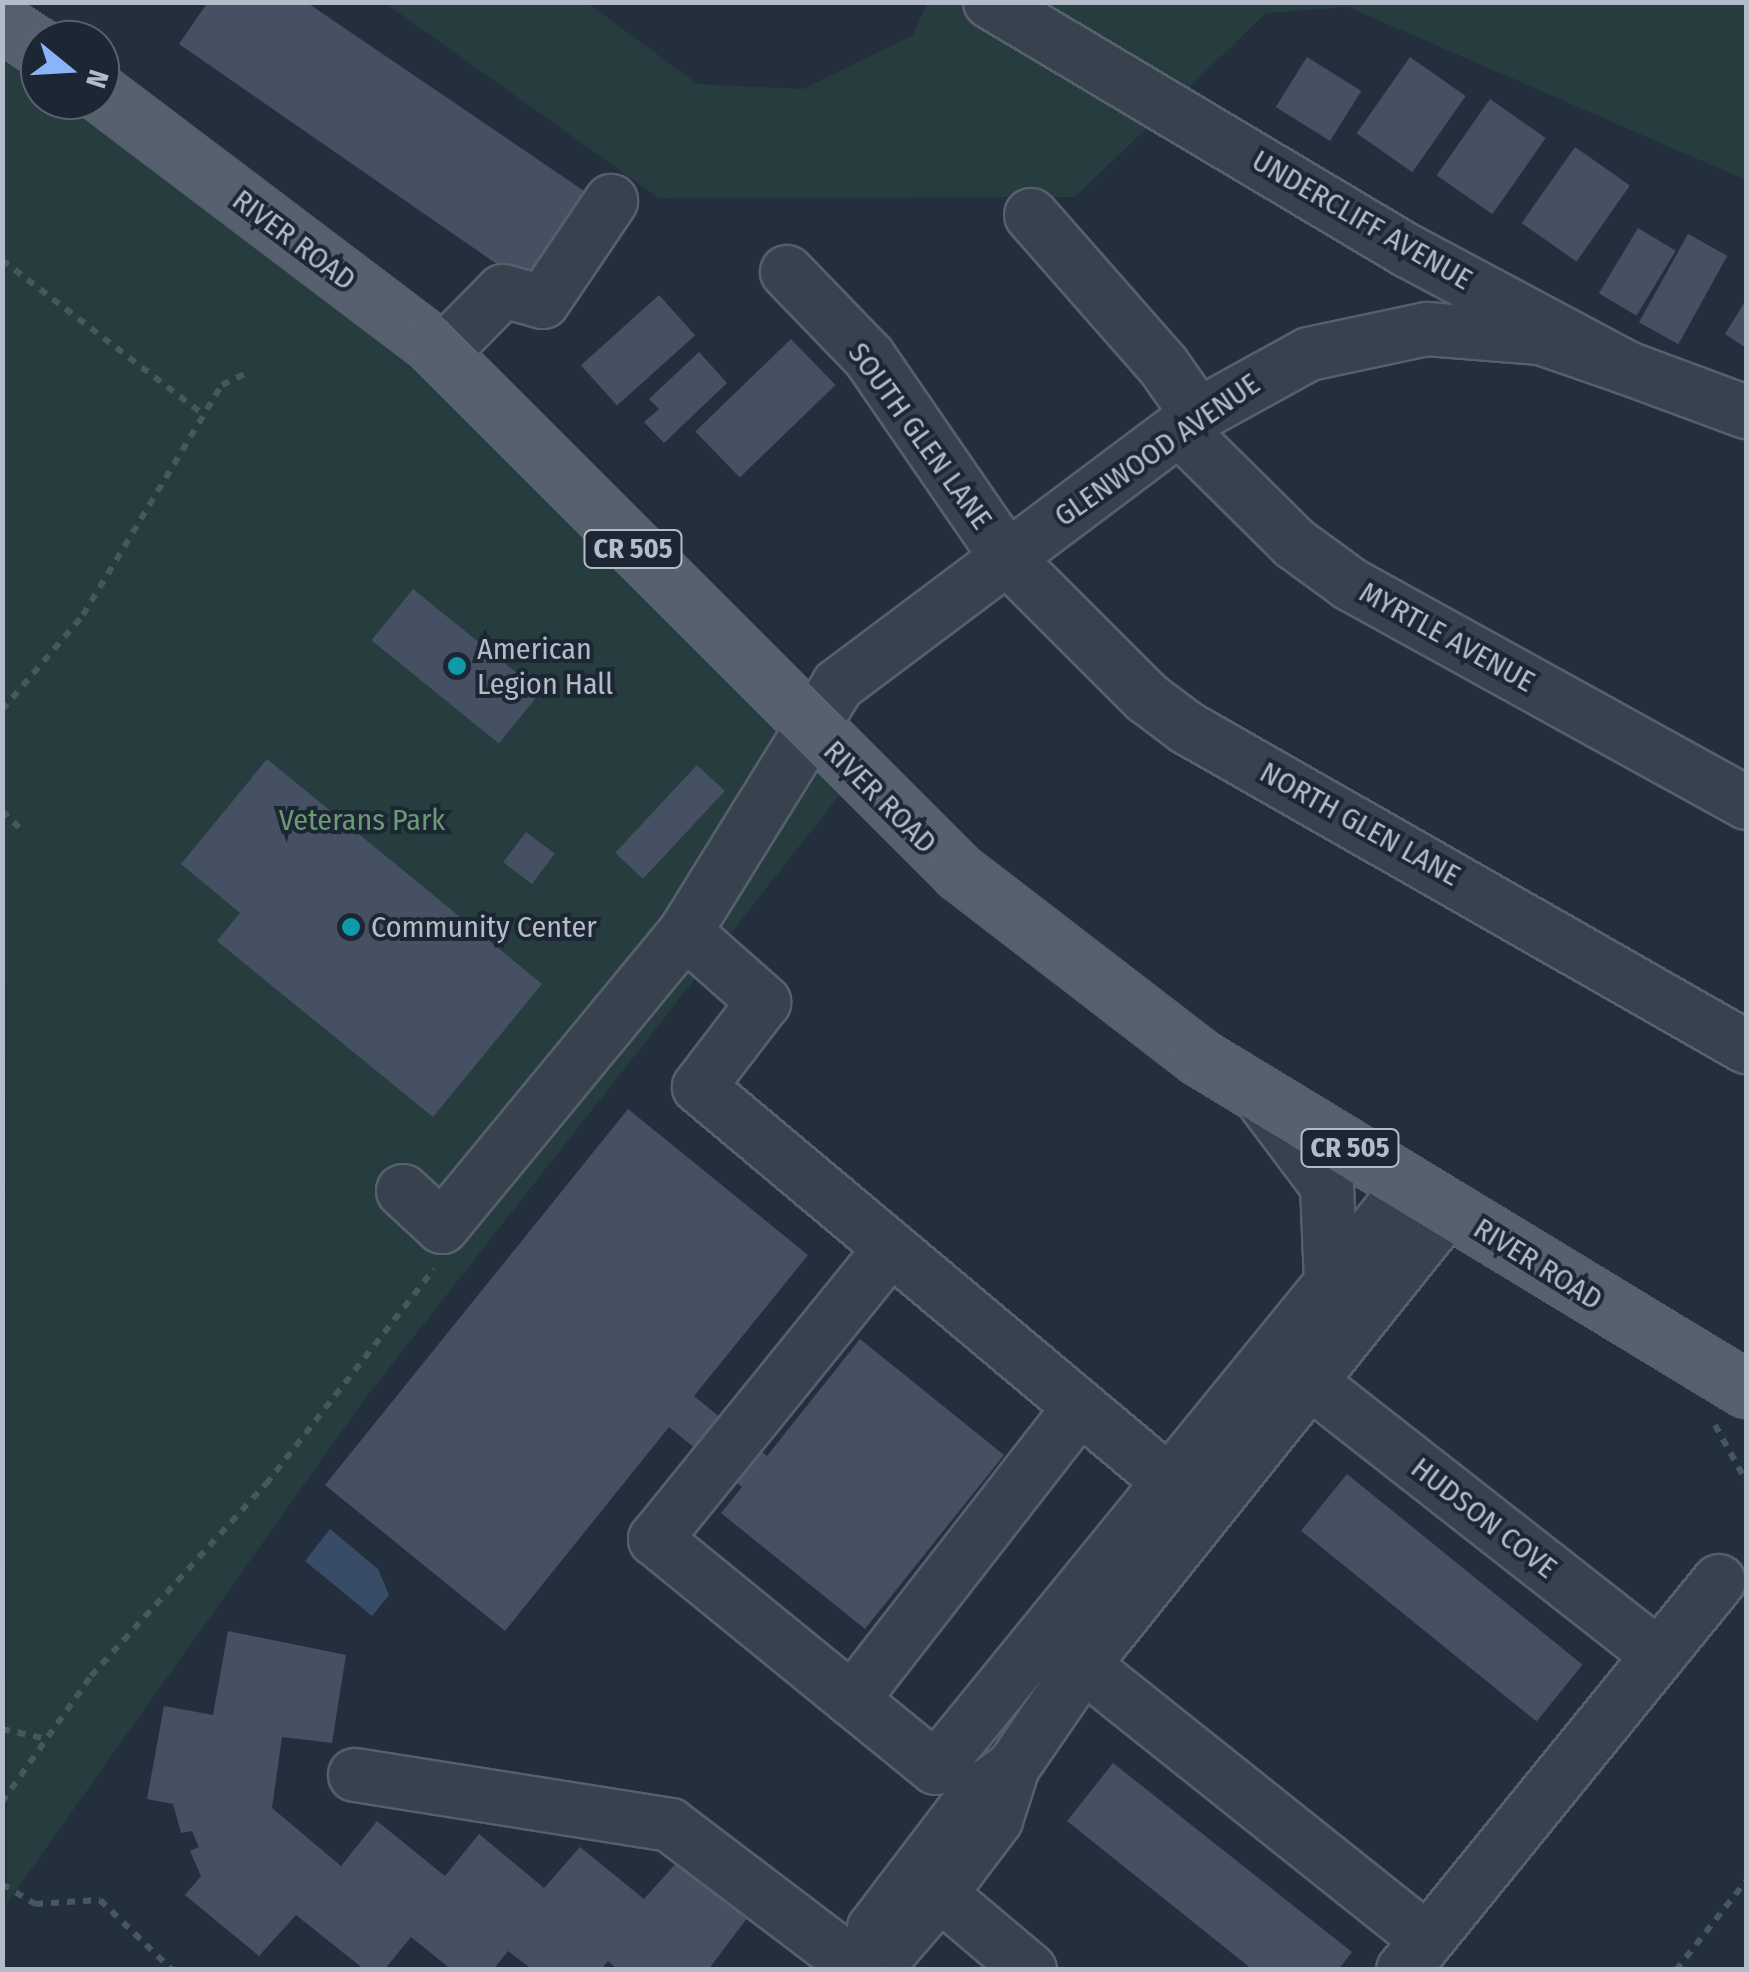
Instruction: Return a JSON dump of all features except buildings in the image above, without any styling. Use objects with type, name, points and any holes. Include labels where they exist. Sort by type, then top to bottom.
[{"type":"main road","name":"RIVER ROAD","points":[[120,108],[441,354],[809,727],[959,872],[1199,1057],[1430,1197],[1726,1398]]},
{"type":"street","name":"UNDERCLIFF AVENUE","points":[[990,2],[1408,251],[1626,368],[1746,412]]},
{"type":"street","points":[[441,354],[503,291],[542,302],[610,201]]},
{"type":"street","name":"MYRTLE AVENUE","points":[[1031,215],[1129,324],[1188,422],[1294,543],[1350,584],[1746,803]]},
{"type":"street","name":"SOUTH GLEN LANE","points":[[787,272],[869,357],[1007,558]]},
{"type":"street","name":"GLENWOOD AVENUE","points":[[403,1191],[442,1227],[685,932],[792,767],[809,727],[838,685],[1188,422],[1309,354],[1427,329],[1540,338],[1626,368]]},
{"type":"street","name":"NORTH GLEN LANE","points":[[1007,558],[1147,698],[1188,728],[1746,1047]]},
{"type":"street","points":[[685,932],[764,1002],[699,1087],[1187,1497]]},
{"type":"street","points":[[1252,1089],[1328,1186],[1330,1283]]},
{"type":"street","points":[[892,1248],[655,1540],[936,1768],[1101,1603],[1187,1497],[1330,1283],[1430,1197]]},
{"type":"street","points":[[1187,1497],[1310,1382],[1430,1197]]},
{"type":"street","name":"HUDSON COVE","points":[[1310,1382],[1658,1655]]},
{"type":"street","points":[[852,1700],[1080,1407]]},
{"type":"street","points":[[1084,1665],[1415,1955],[1719,1581]]},
{"type":"street","points":[[864,1960],[874,1928],[966,1806],[1012,1767],[1084,1665],[1101,1603]]},
{"type":"street","points":[[864,1960],[894,1947],[940,1894],[996,1820],[1012,1767]]},
{"type":"street","points":[[355,1775],[670,1825],[864,1960]]},
{"type":"street","points":[[940,1894],[1030,1970]]},
{"type":"path","points":[[2,260],[204,415]]},
{"type":"path","points":[[2,710],[83,616],[222,386],[247,374]]},
{"type":"path","points":[[2,812],[23,831]]},
{"type":"path","points":[[2,1802],[91,1676],[266,1484],[444,1257]]},
{"type":"path","points":[[1726,1398],[1746,1481]]},
{"type":"path","points":[[2,1729],[47,1739]]},
{"type":"path","points":[[1676,1970],[1746,1881]]},
{"type":"path","points":[[2,1884],[34,1904],[100,1900],[172,1970]]},
{"type":"green space","points":[[385,3],[588,3],[697,84],[803,89],[913,35],[927,3],[1746,3],[1746,180],[1348,7],[1266,13],[1075,197],[659,198]]},
{"type":"green space","name":"Veterans Park","points":[[3,24],[20,37],[20,120],[120,120],[120,117],[419,364],[841,793],[364,1400],[7,1903]]},
{"type":"water","points":[[330,1529],[378,1569],[389,1595],[372,1616],[305,1561]]},
{"type":"place","name":"American Legion Hall","points":[[457,666]]},
{"type":"place","name":"Community Center","points":[[351,927]]}]
